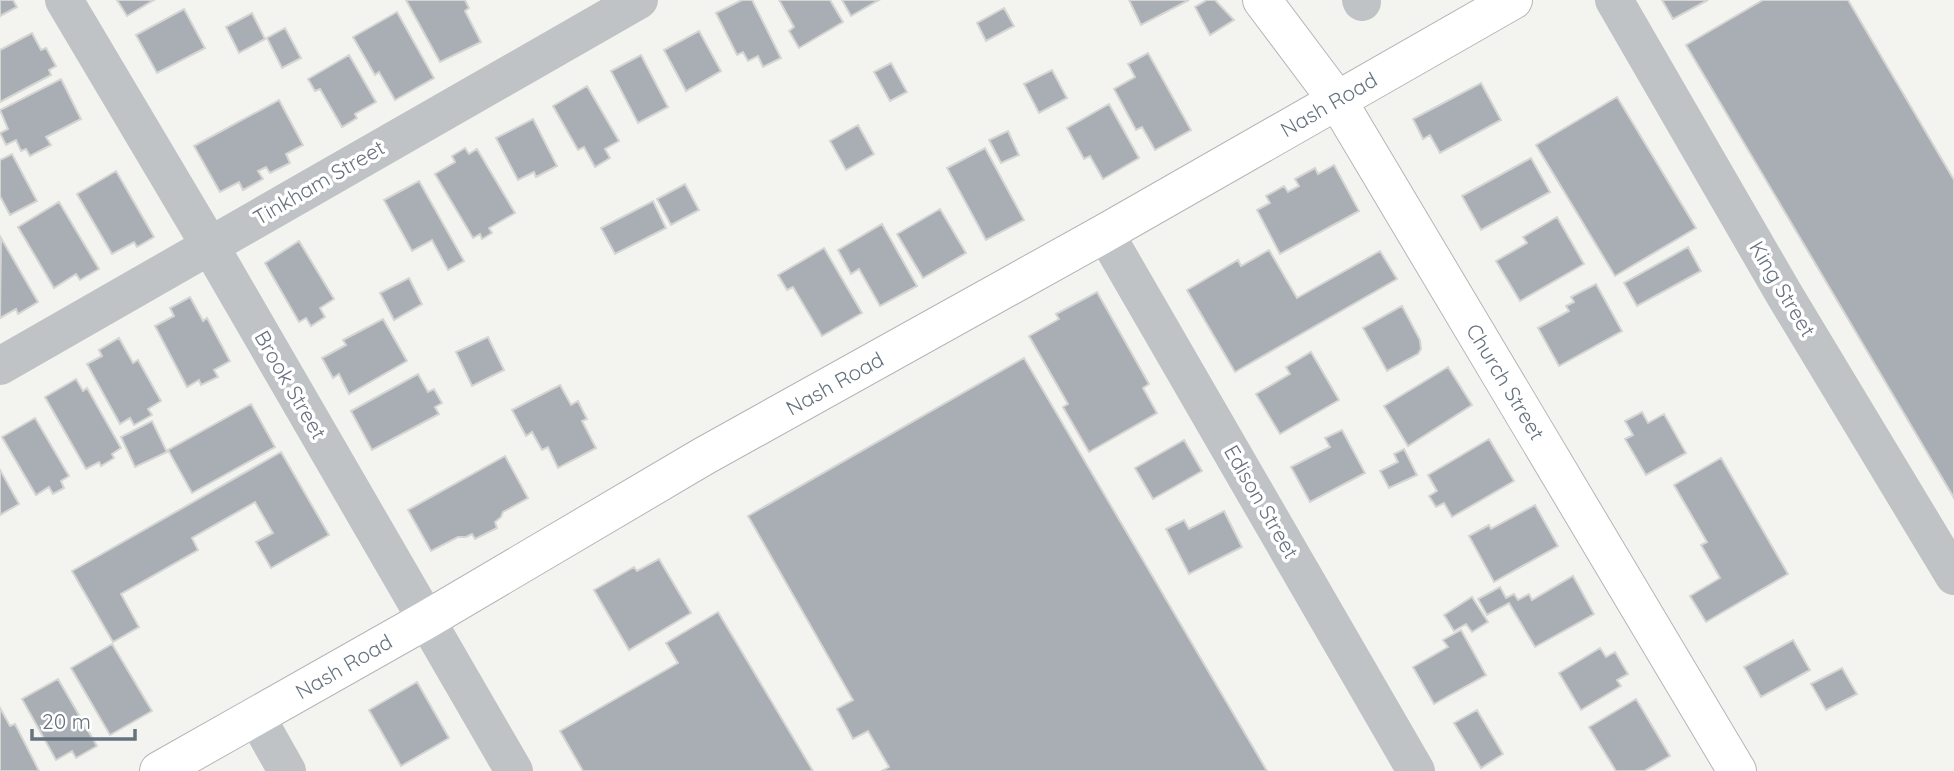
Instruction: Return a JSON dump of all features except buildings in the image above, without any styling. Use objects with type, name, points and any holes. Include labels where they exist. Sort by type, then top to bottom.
[{"type":"main road","name":"Church Street","points":[[1263,0],[1337,100],[1737,771]]},
{"type":"main road","name":"Nash Road","points":[[159,771],[426,620],[704,456],[1105,233],[1337,100],[1497,4]]},
{"type":"street","name":"Brook Street","points":[[64,0],[514,771]]},
{"type":"street","name":"Tinkham Street","points":[[0,366],[639,0]]},
{"type":"street","name":"King Street","points":[[1614,0],[1784,294],[1954,576]]},
{"type":"street","name":"Edison Street","points":[[1105,233],[1416,771]]},
{"type":"street","points":[[256,716],[287,771]]}]
